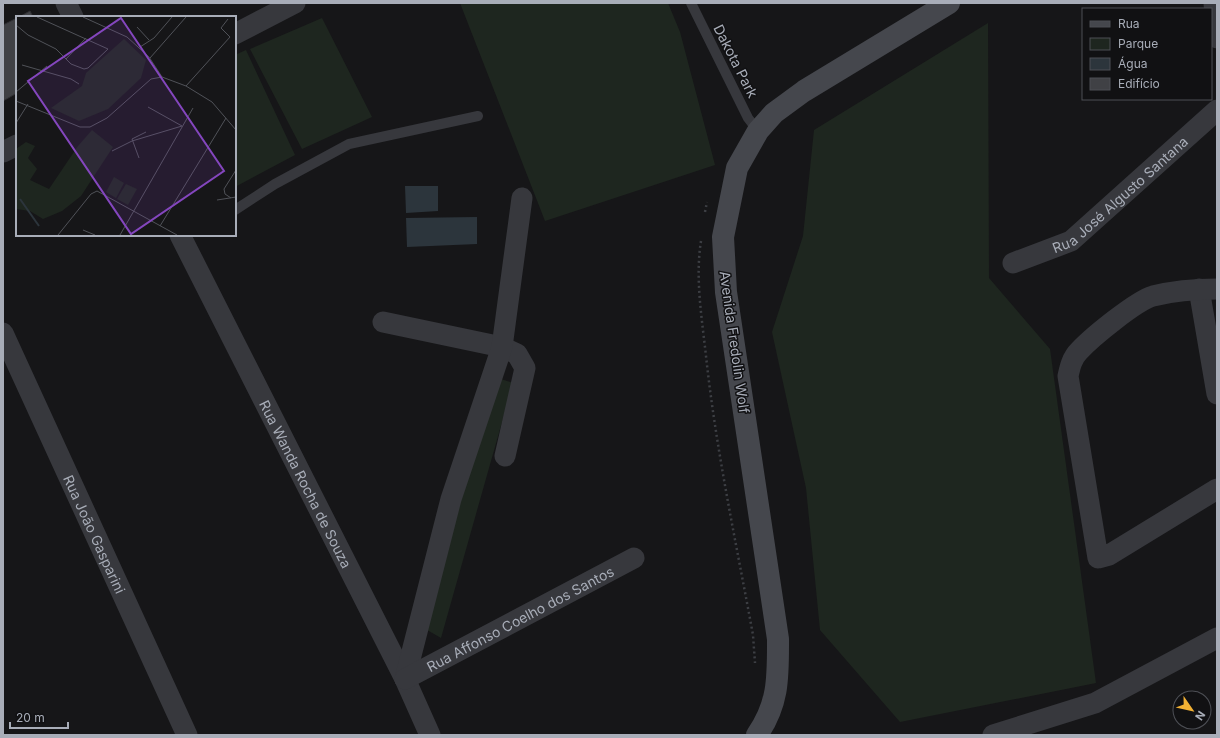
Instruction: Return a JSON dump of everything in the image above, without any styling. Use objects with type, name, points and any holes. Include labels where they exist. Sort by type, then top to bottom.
[{"type":"main road","name":"Avenida Fredolin Wolf","points":[[757,735],[768,719],[779,681],[778,639],[726,292],[723,237],[737,168],[758,131],[774,113],[804,91],[949,3]]},
{"type":"street","points":[[66,3],[72,16]]},
{"type":"street","points":[[236,33],[295,3]]},
{"type":"street","points":[[1214,3],[1217,38]]},
{"type":"street","name":"Rua José Algusto Santana","points":[[1014,263],[1071,241],[1217,110]]},
{"type":"street","points":[[3,152],[16,146]]},
{"type":"street","points":[[405,679],[451,499],[502,347],[522,198]]},
{"type":"street","name":"Rua Wanda Rocha de Souza","points":[[186,237],[405,679],[430,735]]},
{"type":"street","points":[[1217,394],[1208,289],[1152,296],[1132,307],[1079,351],[1071,363],[1068,376],[1098,558],[1109,555],[1217,489]]},
{"type":"street","points":[[383,322],[502,347],[517,354],[525,368],[505,456]]},
{"type":"street","name":"Rua João Gasparini","points":[[3,333],[187,735]]},
{"type":"street","name":"Rua Affonso Coelho dos Santos","points":[[405,679],[634,558]]},
{"type":"street","points":[[993,735],[1095,702],[1217,638]]},
{"type":"lane","name":"Dakota Park","points":[[691,3],[748,118],[758,131]]},
{"type":"lane","points":[[236,209],[275,184],[349,144],[478,116]]},
{"type":"green space","points":[[460,3],[668,3],[680,32],[715,165],[545,221]]},
{"type":"green space","points":[[322,18],[372,117],[302,149],[250,49]]},
{"type":"green space","points":[[988,23],[989,278],[1050,349],[1096,683],[900,722],[820,630],[806,488],[772,332],[803,236],[814,130]]},
{"type":"green space","points":[[246,50],[295,155],[236,186],[236,55]]},
{"type":"green space","points":[[495,377],[513,383],[441,638],[422,627]]},
{"type":"water","points":[[405,186],[438,186],[438,211],[406,213]]},
{"type":"water","points":[[477,217],[477,244],[407,247],[406,218]]},
{"type":"building","points":[[30,11],[32,16],[21,16]]},
{"type":"building","points":[[16,18],[16,94],[3,101],[3,25]]}]
